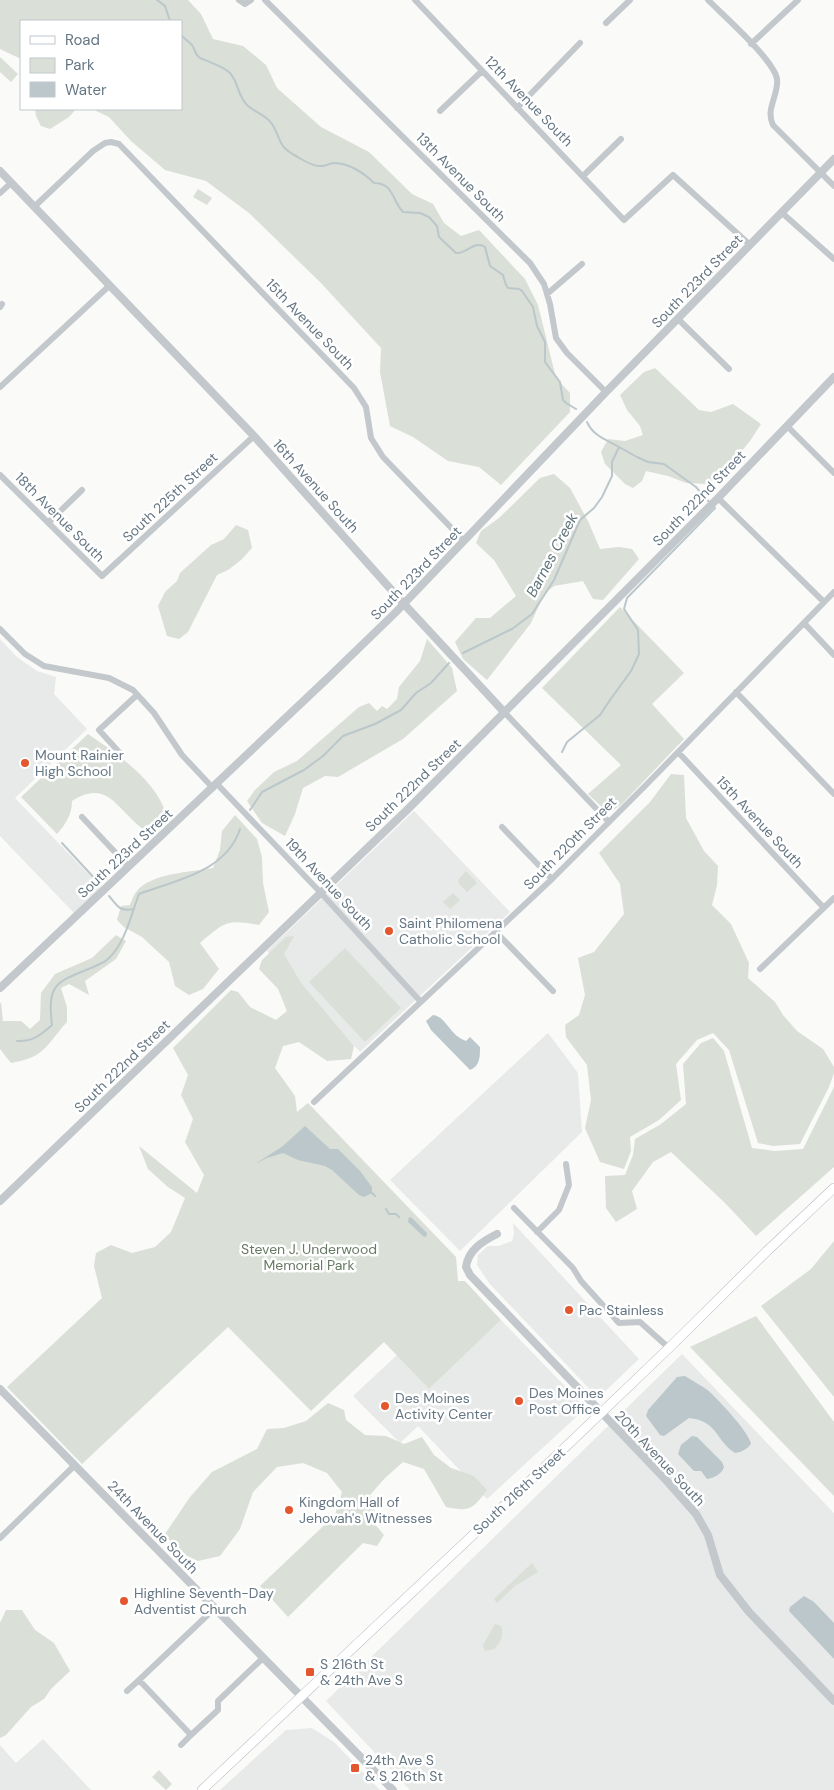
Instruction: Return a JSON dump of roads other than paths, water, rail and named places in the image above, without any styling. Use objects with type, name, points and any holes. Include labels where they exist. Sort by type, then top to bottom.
[{"type":"main road","name":"South 216th Street","points":[[202,1790],[302,1698],[670,1348],[758,1260],[834,1188]]},
{"type":"street","points":[[242,2],[251,0]]},
{"type":"street","name":"13th Avenue South","points":[[265,0],[530,263],[541,279],[547,294],[554,329],[561,345],[606,392]]},
{"type":"street","name":"12th Avenue South","points":[[415,0],[624,220],[674,175],[749,244]]},
{"type":"street","points":[[606,23],[630,0]]},
{"type":"street","points":[[708,0],[768,62],[777,78],[770,111],[771,122],[783,137],[834,186]]},
{"type":"street","points":[[751,44],[798,0]]},
{"type":"street","points":[[517,108],[580,43]]},
{"type":"street","points":[[440,111],[482,70]]},
{"type":"street","points":[[583,176],[620,139]]},
{"type":"street","name":"15th Avenue South","points":[[34,207],[100,145],[110,142],[119,144],[127,150],[354,388],[366,407],[374,446],[383,458],[464,541]]},
{"type":"street","name":"South 223rd Street","points":[[0,988],[215,786],[404,604],[606,392],[834,158]]},
{"type":"street","name":"16th Avenue South","points":[[0,172],[254,436],[404,604],[610,822]]},
{"type":"street","points":[[0,193],[11,183]]},
{"type":"street","points":[[781,212],[834,259]]},
{"type":"street","points":[[547,294],[582,264]]},
{"type":"street","points":[[0,387],[109,286]]},
{"type":"street","points":[[678,319],[729,369]]},
{"type":"street","name":"South 222nd Street","points":[[0,1201],[321,893],[505,713],[718,498],[834,377]]},
{"type":"street","points":[[787,426],[834,473]]},
{"type":"street","name":"South 225th Street","points":[[102,576],[254,436]]},
{"type":"street","name":"18th Avenue South","points":[[0,475],[102,576]]},
{"type":"street","points":[[48,523],[82,490]]},
{"type":"street","points":[[718,498],[824,602]]},
{"type":"street","name":"South 220th Street","points":[[314,1102],[496,932],[610,822],[834,592]]},
{"type":"street","points":[[804,623],[834,655]]},
{"type":"street","name":"19th Avenue South","points":[[0,629],[25,654],[44,666],[109,678],[137,695],[154,713],[182,755],[321,893],[422,1002]]},
{"type":"street","points":[[736,692],[834,794]]},
{"type":"street","points":[[120,752],[99,730],[137,695]]},
{"type":"street","name":"15th Avenue South","points":[[678,752],[824,908]]},
{"type":"street","points":[[82,817],[128,866]]},
{"type":"street","points":[[502,827],[552,878]]},
{"type":"street","points":[[760,969],[834,898]]},
{"type":"street","points":[[496,932],[553,991]]},
{"type":"street","points":[[537,1232],[559,1210],[569,1185],[566,1164]]},
{"type":"street","points":[[514,1208],[573,1268],[581,1281],[619,1323],[640,1322],[670,1348]]},
{"type":"street","name":"20th Avenue South","points":[[497,1234],[475,1248],[467,1260],[466,1266],[470,1275],[666,1480],[696,1514],[708,1535],[720,1575],[750,1612],[834,1701]]},
{"type":"street","name":"24th Avenue South","points":[[0,1389],[393,1790]]},
{"type":"street","points":[[0,1538],[75,1465]]},
{"type":"street","points":[[127,1692],[214,1608]]},
{"type":"street","points":[[181,1745],[218,1710],[218,1701],[263,1658]]},
{"type":"street","points":[[139,1680],[192,1735]]},
{"type":"water","points":[[433,1015],[442,1019],[460,1038],[466,1041],[470,1037],[480,1047],[479,1061],[476,1066],[470,1070],[431,1030],[426,1021]]},
{"type":"water","points":[[305,1126],[330,1149],[338,1149],[360,1171],[372,1187],[372,1193],[364,1197],[359,1195],[325,1166],[298,1160],[283,1153],[255,1164],[283,1146]]},
{"type":"water","points":[[409,1217],[426,1232],[426,1237],[408,1222]]},
{"type":"water","points":[[685,1376],[709,1391],[728,1411],[749,1439],[751,1444],[748,1447],[735,1453],[728,1448],[706,1423],[689,1418],[664,1436],[660,1435],[646,1416],[648,1410],[677,1377]]},
{"type":"water","points":[[692,1436],[697,1437],[722,1462],[724,1467],[721,1472],[712,1478],[707,1479],[701,1471],[694,1471],[678,1454],[681,1445]]},
{"type":"water","points":[[804,1596],[814,1602],[834,1623],[834,1659],[789,1611],[790,1607]]},
{"type":"waterway","name":"Barnes Creek","points":[[157,0],[165,6],[170,20]]},
{"type":"waterway","name":"Barnes Creek","points":[[182,36],[192,45],[198,57],[220,66],[230,73],[244,102],[269,121],[282,145],[290,152],[313,165],[322,166],[340,163],[361,172],[374,183],[385,186],[392,193],[403,212],[420,213],[429,217],[437,226],[439,237],[456,253],[478,245],[485,247],[490,266],[503,275],[508,288],[522,291],[533,307],[537,326],[545,342],[545,362],[560,382],[563,400],[576,409]]},
{"type":"waterway","name":"Barnes Creek","points":[[463,653],[512,629],[532,614],[554,580],[580,520],[594,508],[602,497],[612,476],[612,462],[619,447],[593,431],[587,422]]},
{"type":"waterway","points":[[619,447],[648,462],[664,464],[696,487],[710,503]]},
{"type":"waterway","points":[[562,752],[567,742],[600,715],[631,671],[639,654],[638,630],[624,609],[627,598],[715,508],[713,506]]},
{"type":"waterway","name":"Barnes Creek","points":[[250,810],[262,792],[304,770],[323,756],[343,736],[375,724],[401,710],[416,693],[431,683],[449,663]]},
{"type":"waterway","name":"Barnes Creek","points":[[17,1041],[36,1037],[52,1025],[51,1001],[56,986],[69,977],[102,963],[114,953],[127,929],[139,894],[184,879],[212,865],[233,844],[240,829]]},
{"type":"waterway","points":[[62,843],[96,880]]},
{"type":"waterway","points":[[109,896],[122,909],[134,909]]},
{"type":"waterway","points":[[372,1193],[375,1196]]},
{"type":"waterway","points":[[386,1209],[389,1214],[396,1214],[399,1217]]},
{"type":"place","name":"Mount Rainier High School","points":[[25,763]]},
{"type":"place","name":"Saint Philomena Catholic School","points":[[389,931]]},
{"type":"place","name":"Pac Stainless","points":[[569,1310]]},
{"type":"place","name":"Des Moines Post Office","points":[[519,1401]]},
{"type":"place","name":"Des Moines Activity Center","points":[[385,1406]]},
{"type":"place","name":"Kingdom Hall of Jehovah's Witnesses","points":[[289,1510]]},
{"type":"place","name":"Highline Seventh-Day Adventist Church","points":[[124,1601]]},
{"type":"place","name":"S 216th St & 24th Ave S","points":[[310,1672]]},
{"type":"place","name":"24th Ave S & S 216th St","points":[[355,1768]]},
{"type":"park label","name":"Steven J. Underwood Memorial Park","points":[[309,1258]]}]
